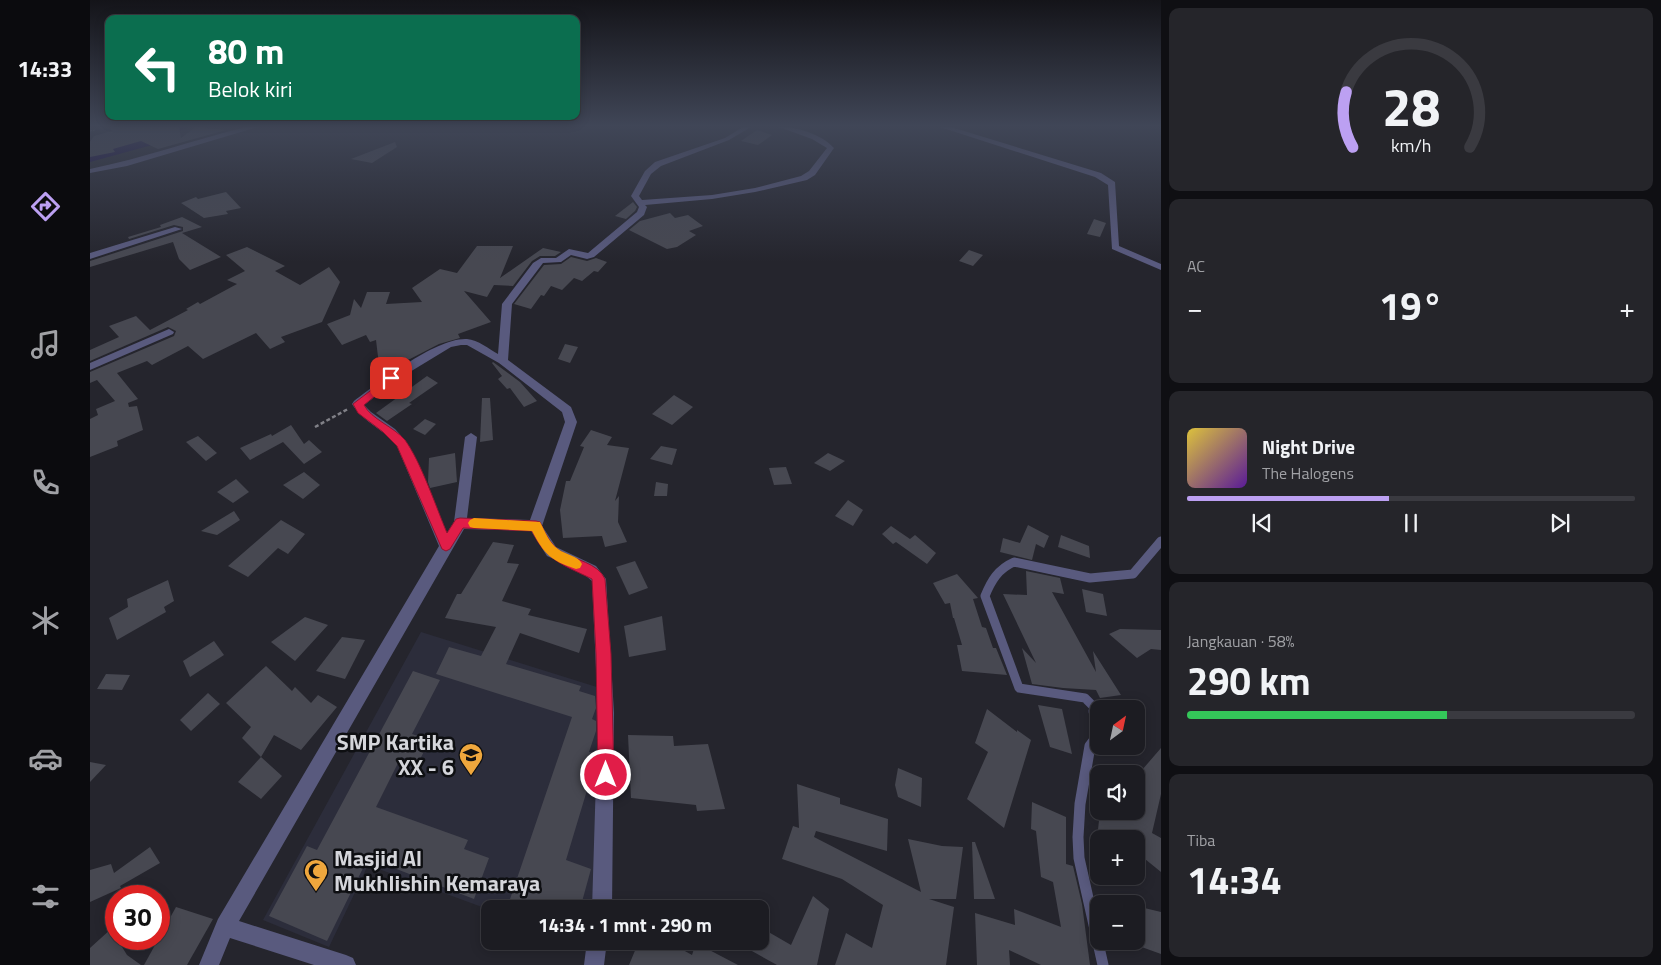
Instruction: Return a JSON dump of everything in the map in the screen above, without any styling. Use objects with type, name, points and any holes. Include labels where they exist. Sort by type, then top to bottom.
[{"type":"street","points":[[503,361],[507,304],[536,265],[541,261],[558,260],[568,252],[590,255],[641,214],[642,207],[635,196],[650,172]]},
{"type":"street","points":[[640,203],[712,197],[755,190],[804,178],[813,172]]},
{"type":"street","points":[[1088,172],[1098,175],[1112,184],[1115,247],[1161,267]]},
{"type":"street","points":[[90,256],[178,229]]},
{"type":"street","points":[[90,367],[169,332]]},
{"type":"street","points":[[446,546],[412,463],[401,443],[387,429],[368,417],[358,404],[391,378],[456,342],[469,342],[503,361],[567,410],[571,422],[536,526],[543,542],[554,554],[592,571],[599,579],[606,722],[602,900]]},
{"type":"street","points":[[209,965],[225,926],[460,523],[471,437]]},
{"type":"street","points":[[460,523],[536,526]]},
{"type":"street","points":[[225,926],[346,965]]},
{"type":"street","points":[[594,965],[596,950]]},
{"type":"lane","points":[[1090,703],[1085,698],[1019,688],[985,596],[997,573],[1006,565],[1014,562],[1090,578],[1133,574],[1161,541]]},
{"type":"lane","points":[[1090,746],[1080,804],[1079,858],[1103,965]]},
{"type":"path","points":[[315,427],[358,404]]},
{"type":"shaded area","name":"SMP Kartika XX - 6","points":[[421,632],[600,688],[598,864],[593,900],[481,900],[481,907],[368,865],[329,947],[263,920]]},
{"type":"building","points":[[226,192],[241,208],[226,211],[228,214],[204,218],[181,203],[196,197],[198,199]]},
{"type":"building","points":[[633,202],[637,207],[626,219],[615,216]]},
{"type":"building","points":[[670,213],[675,218],[688,215],[703,226],[689,231],[696,235],[677,247],[667,249],[629,230],[640,221]]},
{"type":"building","points":[[182,217],[202,227],[182,233],[221,257],[190,270],[179,259],[173,242],[90,267],[90,261],[183,231],[183,227],[174,225],[126,240],[129,239],[128,237],[161,227],[160,225]]},
{"type":"building","points":[[1094,219],[1106,223],[1100,237],[1087,234]]},
{"type":"building","points":[[477,246],[513,246],[500,278],[543,248],[561,252],[555,256],[540,256],[532,261],[513,286],[494,285],[487,297],[464,291],[491,322],[458,334],[460,338],[439,344],[410,359],[379,365],[376,340],[370,342],[366,335],[342,345],[327,324],[350,315],[354,299],[361,308],[367,292],[390,292],[386,304],[422,302],[412,288],[440,269],[457,273]]},
{"type":"building","points":[[247,247],[285,266],[275,271],[300,285],[329,267],[340,282],[322,322],[281,337],[285,342],[270,349],[256,333],[203,359],[188,346],[152,365],[147,361],[117,373],[138,399],[128,403],[129,407],[137,406],[143,430],[117,441],[118,446],[90,457],[90,419],[98,415],[96,409],[115,401],[97,380],[90,383],[90,372],[174,336],[176,331],[168,327],[90,361],[90,350],[119,337],[109,326],[136,316],[150,330],[188,310],[186,309],[198,302],[200,304],[237,284],[227,280],[245,271],[226,255]]},
{"type":"building","points":[[969,250],[983,255],[973,266],[959,261]]},
{"type":"building","points":[[571,257],[587,261],[596,258],[607,262],[598,272],[594,271],[582,281],[574,278],[562,290],[551,286],[544,296],[541,295],[531,309],[514,304],[544,265],[561,264]]},
{"type":"building","points":[[565,344],[578,347],[570,363],[558,359]]},
{"type":"building","points":[[493,362],[520,382],[537,401],[524,407],[510,388],[507,389],[498,379],[502,376]]},
{"type":"building","points":[[427,376],[438,383],[409,403],[412,404],[387,421],[376,413]]},
{"type":"building","points":[[674,395],[693,407],[672,425],[652,414]]},
{"type":"building","points":[[482,398],[490,398],[493,440],[480,442]]},
{"type":"building","points":[[425,419],[436,424],[425,435],[413,429]]},
{"type":"building","points":[[291,425],[304,444],[309,440],[322,452],[304,464],[283,442],[250,460],[240,448],[271,434],[272,436]]},
{"type":"building","points":[[591,430],[612,437],[607,445],[629,448],[615,501],[619,496],[618,522],[627,542],[605,547],[602,536],[563,538],[560,510],[566,481],[570,481],[584,447],[580,446]]},
{"type":"building","points":[[198,436],[217,453],[206,461],[186,442]]},
{"type":"building","points":[[661,446],[677,449],[672,465],[650,459]]},
{"type":"building","points":[[455,453],[457,482],[430,488],[428,482],[429,458]]},
{"type":"building","points":[[828,453],[845,461],[830,471],[814,463]]},
{"type":"building","points":[[786,467],[792,484],[774,485],[769,468]]},
{"type":"building","points":[[304,472],[320,485],[303,499],[283,485]]},
{"type":"building","points":[[236,479],[249,492],[233,503],[217,492]]},
{"type":"building","points":[[656,482],[668,484],[667,496],[654,496]]},
{"type":"building","points":[[848,500],[863,510],[853,526],[835,516]]},
{"type":"building","points":[[234,511],[240,520],[217,535],[201,531]]},
{"type":"building","points":[[281,520],[305,534],[288,554],[278,548],[248,577],[228,566]]},
{"type":"building","points":[[1028,525],[1049,536],[1044,548],[1036,544],[1032,560],[1000,552],[1003,538],[1020,543]]},
{"type":"building","points":[[891,526],[910,539],[915,535],[936,553],[927,564],[896,542],[893,544],[882,534]]},
{"type":"building","points":[[1061,535],[1089,546],[1090,558],[1058,547]]},
{"type":"building","points":[[493,542],[514,545],[507,563],[519,564],[502,601],[531,609],[528,615],[587,629],[579,653],[520,633],[506,664],[581,686],[579,691],[595,696],[596,708],[592,719],[596,721],[596,731],[589,752],[595,753],[594,767],[566,860],[591,869],[582,900],[510,900],[572,717],[436,674],[449,647],[481,656],[496,627],[445,618],[457,594],[461,594]]},
{"type":"building","points":[[635,561],[648,588],[629,595],[616,567]]},
{"type":"building","points":[[1026,571],[1060,578],[1064,594],[1052,592],[1096,672],[1093,651],[1121,695],[1100,698],[1096,690],[1032,684],[1022,648],[1036,663],[1003,594],[1027,595]]},
{"type":"building","points":[[957,574],[978,598],[973,599],[982,627],[986,628],[993,648],[996,648],[1007,675],[962,671],[957,645],[962,645],[950,603],[945,604],[933,583]]},
{"type":"building","points":[[168,580],[174,601],[164,607],[166,612],[117,640],[109,618],[128,607],[127,599]]},
{"type":"building","points":[[1082,589],[1103,594],[1107,616],[1086,612]]},
{"type":"building","points":[[662,616],[666,650],[629,657],[624,626]]},
{"type":"building","points":[[305,617],[328,625],[295,661],[271,642]]},
{"type":"building","points":[[1120,629],[1161,630],[1161,650],[1151,649],[1137,658],[1109,634]]},
{"type":"building","points":[[342,637],[365,640],[345,679],[316,671]]},
{"type":"building","points":[[214,641],[224,655],[190,677],[183,661]]},
{"type":"building","points":[[266,666],[292,691],[295,687],[311,703],[318,695],[337,707],[301,750],[274,735],[261,757],[242,738],[251,727],[226,703]]},
{"type":"building","points":[[413,671],[440,680],[412,734],[430,740],[418,763],[401,757],[376,807],[468,840],[464,849],[489,858],[474,899],[368,858],[327,941],[269,916],[307,846],[317,850]]},
{"type":"building","points":[[106,674],[130,675],[122,690],[97,689]]},
{"type":"building","points":[[208,693],[220,704],[191,731],[180,720]]},
{"type":"building","points":[[1038,705],[1062,709],[1072,754],[1050,747]]},
{"type":"building","points":[[987,709],[1017,732],[1017,730],[1031,740],[1004,828],[967,799],[988,752],[975,743]]},
{"type":"building","points":[[628,735],[673,736],[674,746],[708,744],[725,809],[697,811],[696,805],[631,798]]},
{"type":"building","points":[[1161,748],[1161,794],[1152,833],[1161,838],[1161,872],[1145,859],[1145,830],[1098,830],[1099,820],[1145,820],[1145,767]]},
{"type":"building","points":[[261,757],[282,776],[261,799],[238,782]]},
{"type":"building","points":[[90,762],[106,765],[90,782]]},
{"type":"building","points":[[898,768],[922,778],[921,807],[898,797],[895,785]]},
{"type":"building","points":[[797,784],[840,798],[840,804],[888,819],[887,851],[816,831],[814,837],[921,892],[908,839],[942,846],[963,847],[956,899],[929,899],[954,907],[946,965],[835,965],[846,933],[872,948],[883,905],[842,879],[782,859],[793,826],[799,828]]},
{"type":"building","points":[[1032,802],[1066,817],[1066,864],[1073,866],[1082,904],[1090,965],[1041,965],[1009,950],[1010,965],[977,965],[975,913],[1015,925],[1014,909],[1061,927],[1053,882],[1041,877],[1036,831],[1031,829]]},
{"type":"building","points":[[972,842],[975,842],[995,899],[974,899]]},
{"type":"building","points":[[150,847],[160,863],[122,885],[105,885],[105,895],[90,902],[90,870],[111,864],[114,873]]},
{"type":"building","points":[[813,896],[829,909],[817,965],[777,965],[750,950],[769,950],[769,932],[791,945]]},
{"type":"building","points":[[176,907],[213,919],[187,965],[144,965],[152,950],[170,950],[170,918]]},
{"type":"building","points":[[1145,908],[1161,912],[1161,954],[1145,948]]},
{"type":"building","points":[[105,934],[105,950],[124,950],[127,955],[141,965],[90,965],[90,948]]},
{"type":"building","points":[[635,950],[683,950],[692,955],[694,950],[709,950],[738,965],[629,965]]},
{"type":"slow traffic","points":[[474,523],[536,526],[543,542],[554,554],[576,564]]},
{"type":"place","name":"SMP Kartika XX - 6","points":[[471,776]]},
{"type":"place","name":"Masjid Al Mukhlishin Kemaraya","points":[[316,892]]},
{"type":"route","points":[[391,378],[358,404],[368,417],[387,429],[401,443],[412,463],[446,546],[460,523],[536,526],[543,542],[554,554],[597,575],[599,579],[604,654],[606,775]]}]
